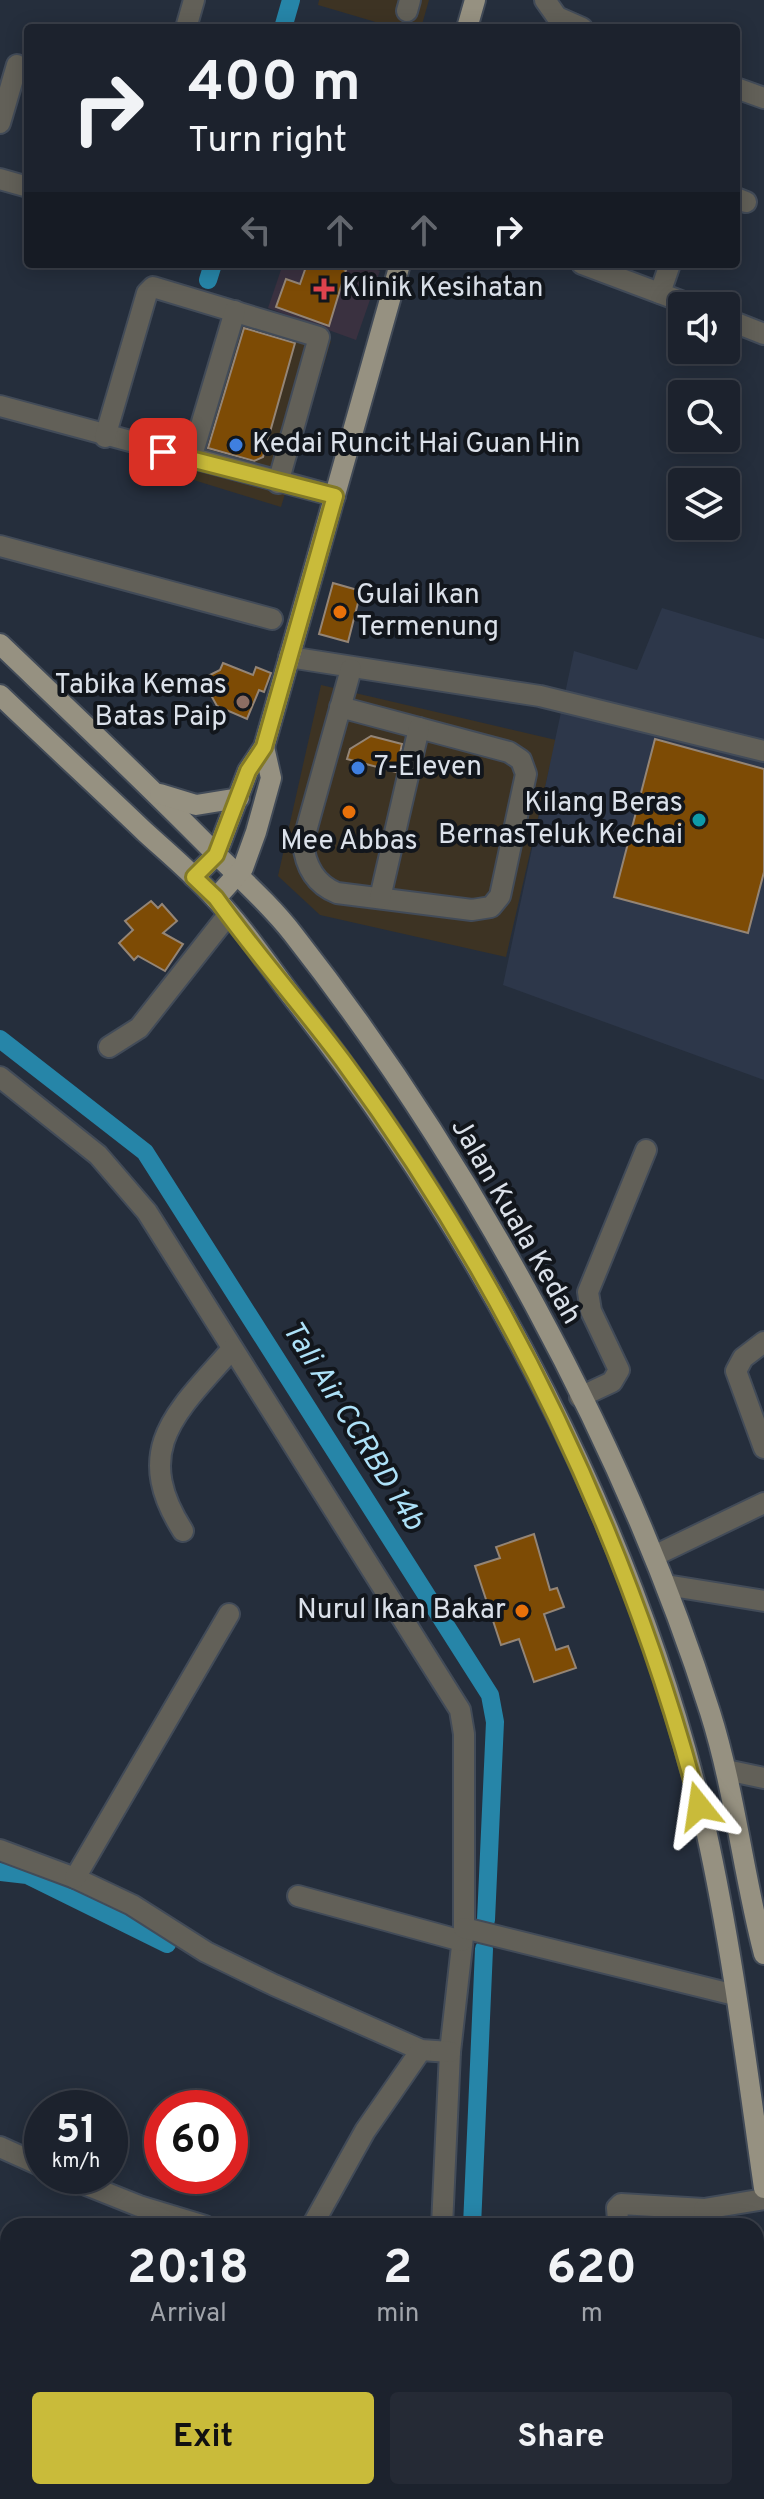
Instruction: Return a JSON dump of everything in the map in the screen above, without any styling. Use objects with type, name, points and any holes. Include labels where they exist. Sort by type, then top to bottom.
[{"type":"main road","points":[[468,24],[475,0]]},
{"type":"main road","points":[[194,877],[216,855],[248,771],[264,747],[399,268]]},
{"type":"main road","name":"Jalan Kuala Kedah","points":[[0,644],[153,790],[291,931],[374,1046],[476,1201],[580,1397],[666,1585],[726,1770],[764,1954]]},
{"type":"main road","name":"Jalan Kuala Kedah","points":[[0,695],[222,906],[343,1062],[444,1214],[535,1375],[589,1487],[633,1596],[686,1757],[706,1830],[764,2188]]},
{"type":"main road","points":[[222,906],[256,832],[271,778],[264,747]]},
{"type":"main road","points":[[153,790],[196,805],[239,798]]},
{"type":"main road","points":[[256,832],[256,859],[262,886],[274,910],[291,931]]},
{"type":"street","points":[[187,24],[194,0]]},
{"type":"street","points":[[545,0],[557,17],[573,24]]},
{"type":"street","points":[[0,123],[17,65]]},
{"type":"street","points":[[740,89],[764,98]]},
{"type":"street","points":[[0,179],[24,186]]},
{"type":"street","points":[[593,268],[668,296]]},
{"type":"street","points":[[660,293],[669,268]]},
{"type":"street","points":[[105,437],[151,289],[235,311],[313,333],[320,340],[278,483]]},
{"type":"street","points":[[191,459],[235,311]]},
{"type":"street","points":[[740,325],[764,334]]},
{"type":"street","points":[[0,406],[105,437],[335,496]]},
{"type":"street","points":[[0,546],[272,619]]},
{"type":"street","points":[[289,657],[540,696],[764,751]]},
{"type":"street","points":[[340,707],[509,752],[521,760],[526,774],[500,896],[491,907],[472,910],[326,888],[311,871],[303,842],[340,707],[351,669]]},
{"type":"street","points":[[380,898],[419,728]]},
{"type":"street","points":[[109,1047],[139,1028],[222,906]]},
{"type":"street","points":[[0,1077],[81,1141],[124,1182],[460,1710],[464,1734],[463,1935],[450,2052],[442,2218]]},
{"type":"street","points":[[580,1397],[612,1382],[619,1370],[591,1311],[588,1292],[646,1150]]},
{"type":"street","points":[[761,1434],[736,1371],[743,1358],[764,1342]]},
{"type":"street","points":[[183,1531],[166,1504],[158,1468],[161,1451],[170,1425],[232,1349]]},
{"type":"street","points":[[654,1556],[764,1503]]},
{"type":"street","points":[[666,1585],[764,1601]]},
{"type":"street","points":[[75,1878],[229,1614]]},
{"type":"street","points":[[726,1770],[764,1778]]},
{"type":"street","points":[[0,1850],[75,1878],[132,1905],[206,1952],[421,2050],[450,2052]]},
{"type":"street","points":[[298,1896],[735,1995]]},
{"type":"street","points":[[316,2218],[365,2131],[421,2050]]},
{"type":"street","points":[[0,2147],[24,2158]]},
{"type":"street","points":[[109,2194],[179,2218]]},
{"type":"street","points":[[618,2218],[617,2208],[621,2204],[705,2217],[764,2199]]},
{"type":"shaded area","points":[[319,0],[429,0],[422,24],[382,24],[318,5]]},
{"type":"shaded area","name":"Klinik Kesihatan","points":[[282,268],[372,268],[380,271],[356,340],[268,308]]},
{"type":"shaded area","points":[[239,306],[331,341],[281,507],[187,478]]},
{"type":"shaded area","points":[[662,608],[764,639],[764,1080],[503,985],[574,651],[637,670]]},
{"type":"shaded area","points":[[321,685],[556,740],[506,957],[320,915],[278,876]]},
{"type":"building","points":[[306,268],[346,270],[329,326],[276,307],[286,279],[300,284]]},
{"type":"building","points":[[244,328],[295,343],[263,457],[254,461],[208,448]]},
{"type":"building","name":"Gulai Ikan Termenung","points":[[333,583],[361,591],[348,642],[319,634]]},
{"type":"building","points":[[223,663],[253,675],[256,667],[271,673],[264,692],[259,690],[247,719],[217,706],[202,679],[220,670]]},
{"type":"building","points":[[371,736],[402,744],[396,772],[347,759],[350,749]]},
{"type":"building","name":"Kilang Beras BernasTeluk Kechai","points":[[655,739],[764,769],[764,872],[748,933],[614,897]]},
{"type":"building","points":[[151,901],[158,908],[162,904],[177,921],[163,933],[183,944],[165,971],[138,956],[134,960],[119,943],[133,930],[125,921]]},
{"type":"building","name":"Nurul Ikan Bakar","points":[[534,1534],[550,1590],[557,1588],[564,1607],[544,1614],[556,1650],[568,1646],[576,1668],[534,1682],[519,1639],[501,1645],[475,1566],[500,1558],[496,1547]]},
{"type":"waterway","points":[[284,24],[291,0]]},
{"type":"waterway","points":[[208,280],[212,268]]},
{"type":"waterway","name":"Tali Air CCRBD 14b","points":[[0,1039],[145,1152],[490,1695],[495,1722],[486,1920]]},
{"type":"waterway","points":[[0,1872],[27,1875],[167,1944]]},
{"type":"waterway","name":"Tali Air CCRBD 14b","points":[[472,2218],[484,1949]]},
{"type":"place","name":"Klinik Kesihatan","points":[[324,289]]},
{"type":"place","name":"Kedai Runcit Hai Guan Hin","points":[[236,445]]},
{"type":"place","name":"Gulai Ikan Termenung","points":[[340,612]]},
{"type":"place","name":"Tabika Kemas Batas Paip","points":[[243,702]]},
{"type":"place","name":"7-Eleven","points":[[358,768]]},
{"type":"place","name":"Mee Abbas","points":[[349,812]]},
{"type":"place","name":"Kilang Beras BernasTeluk Kechai","points":[[699,820]]},
{"type":"place","name":"Nurul Ikan Bakar","points":[[522,1611]]},
{"type":"route","points":[[163,452],[335,496],[264,747],[248,771],[216,855],[194,877],[216,898],[343,1062],[444,1214],[535,1375],[589,1487],[633,1596],[661,1677],[699,1806]]}]
